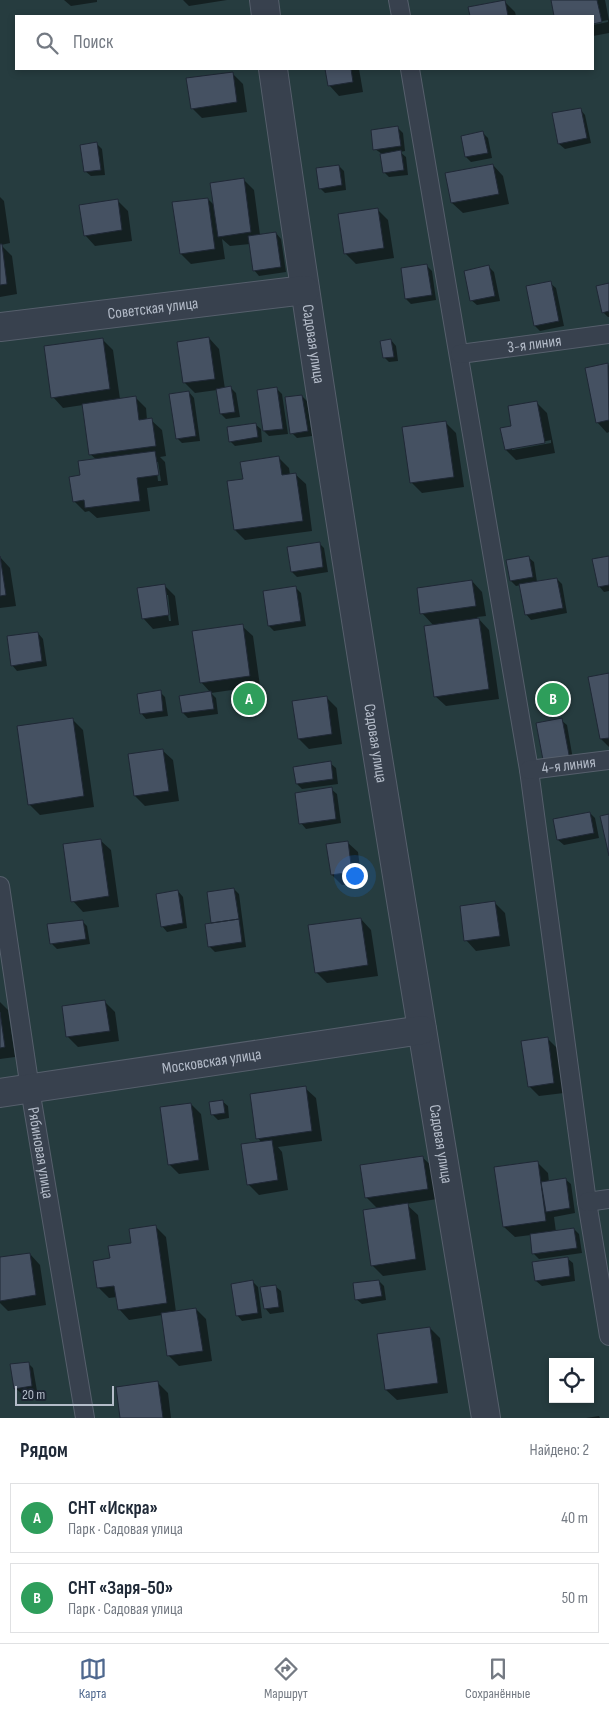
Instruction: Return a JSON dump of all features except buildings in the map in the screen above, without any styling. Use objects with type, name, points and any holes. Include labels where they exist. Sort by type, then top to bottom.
[{"type":"street","points":[[264,0],[266,15]]},
{"type":"street","name":"Садовая улица","points":[[273,70],[304,290],[486,1418]]},
{"type":"street","name":"Советская улица","points":[[0,328],[304,290]]},
{"type":"street","name":"Московская улица","points":[[0,1093],[422,1030]]},
{"type":"lane","points":[[398,0],[401,15]]},
{"type":"lane","points":[[410,70],[460,354],[529,770],[587,1202],[609,1336]]},
{"type":"lane","name":"3-я линия","points":[[460,354],[609,334]]},
{"type":"lane","name":"4-я линия","points":[[529,770],[609,760]]},
{"type":"lane","name":"Рябиновая улица","points":[[0,886],[30,1089],[85,1418]]},
{"type":"lane","points":[[587,1202],[609,1199]]},
{"type":"green space","points":[[0,0],[609,0],[609,1418],[0,1418]]},
{"type":"place","name":"СНТ «Искра»","points":[[249,699]]},
{"type":"place","name":"СНТ «Заря-50»","points":[[553,699]]}]
